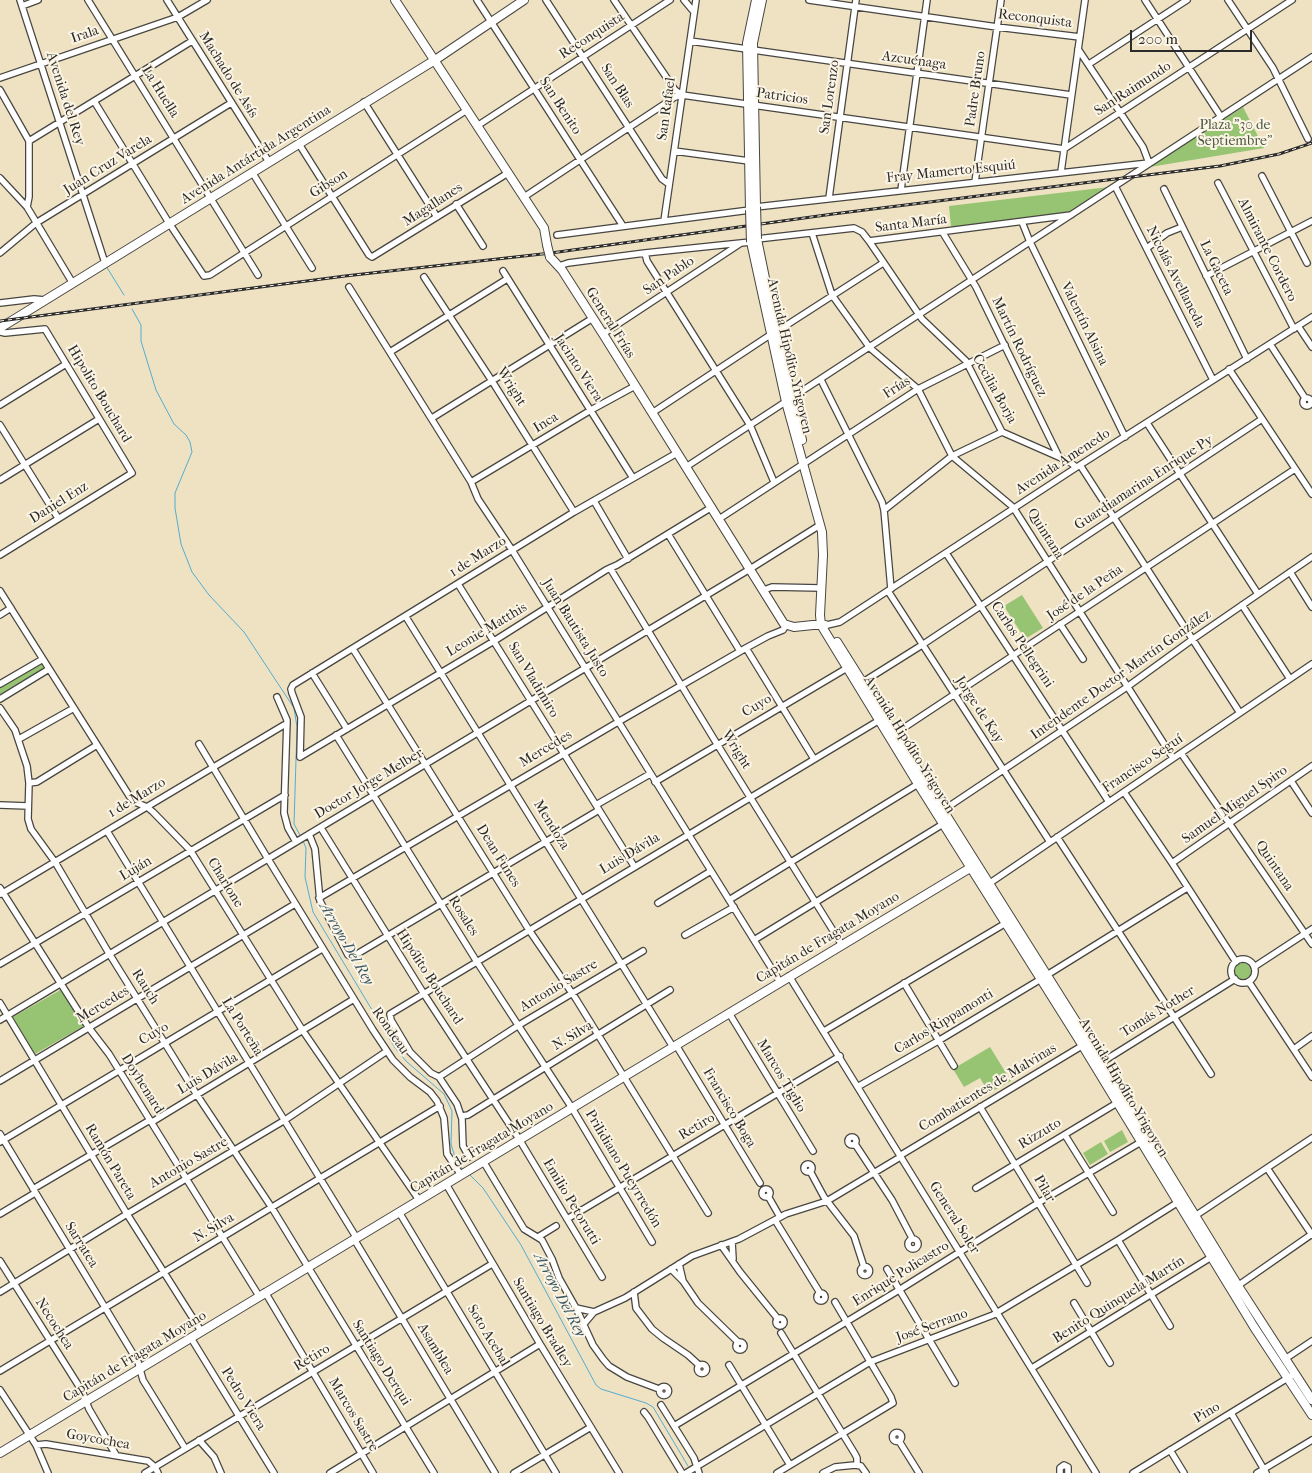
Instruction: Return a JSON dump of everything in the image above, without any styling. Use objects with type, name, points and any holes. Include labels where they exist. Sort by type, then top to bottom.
[{"type":"main road","name":"General Frías","points":[[395,0],[544,228],[550,257],[559,266],[603,334],[786,625]]},
{"type":"main road","name":"Avenida Antártida Argentina","points":[[0,330],[72,282],[435,60],[524,0]]},
{"type":"main road","name":"Avenida Hipólito Yrigoyen","points":[[756,0],[750,49],[754,241],[788,400],[827,537],[824,625],[863,682],[918,784],[943,824],[974,866]]},
{"type":"main road","name":"Avenida Hipólito Yrigoyen","points":[[750,49],[762,0]]},
{"type":"main road","name":"Avenida Hipólito Yrigoyen","points":[[751,105],[749,161],[753,208]]},
{"type":"main road","name":"Avenida Hipólito Yrigoyen","points":[[805,461],[823,542],[820,615],[847,668],[882,719]]},
{"type":"main road","points":[[786,625],[794,627],[824,625]]},
{"type":"main road","name":"Avenida Hipólito Yrigoyen","points":[[892,736],[942,811],[974,866],[1235,1288],[1285,1359],[1312,1415]]},
{"type":"main road","name":"Capitán de Fragata Moyano","points":[[0,1453],[974,866]]},
{"type":"main road","name":"Avenida Hipólito Yrigoyen","points":[[986,885],[1006,923],[1044,977]]},
{"type":"main road","name":"Avenida Hipólito Yrigoyen","points":[[1098,1065],[1117,1103],[1140,1142],[1181,1200],[1195,1216],[1215,1255]]},
{"type":"main road","name":"Avenida Hipólito Yrigoyen","points":[[1235,1288],[1254,1327],[1312,1400]]},
{"type":"street","points":[[21,3],[38,0]]},
{"type":"street","name":"La Huella","points":[[88,0],[211,198]]},
{"type":"street","name":"Machado de Asís","points":[[167,0],[269,162]]},
{"type":"street","name":"Irala","points":[[0,78],[178,17],[207,0]]},
{"type":"street","name":"San Benito","points":[[477,0],[623,226]]},
{"type":"street","name":"San Blas","points":[[546,0],[662,179],[669,184]]},
{"type":"street","points":[[614,0],[675,90],[682,95]]},
{"type":"street","name":"Reconquista","points":[[477,126],[670,0]]},
{"type":"street","points":[[684,0],[694,12]]},
{"type":"street","name":"San Rafael","points":[[664,221],[696,0]]},
{"type":"street","name":"Reconquista","points":[[809,0],[856,3],[925,17],[1080,37]]},
{"type":"street","points":[[901,190],[927,0]]},
{"type":"street","name":"Padre Bruno","points":[[975,182],[1001,0]]},
{"type":"street","points":[[1061,172],[1085,0]]},
{"type":"street","points":[[1145,0],[1221,117]]},
{"type":"street","points":[[1089,64],[1187,0]]},
{"type":"street","points":[[1228,0],[1273,68],[1308,139]]},
{"type":"street","name":"San Raimundo","points":[[1064,149],[1292,0]]},
{"type":"street","name":"Avenida del Rey","points":[[21,3],[104,263]]},
{"type":"street","name":"San Lorenzo","points":[[829,198],[828,192],[856,3]]},
{"type":"street","points":[[29,141],[192,41]]},
{"type":"street","name":"Azcuénaga","points":[[690,41],[1071,95]]},
{"type":"street","points":[[1078,49],[1143,147],[1149,163]]},
{"type":"street","points":[[686,467],[973,281],[1312,57]]},
{"type":"street","points":[[0,90],[29,141],[29,198],[27,207]]},
{"type":"street","points":[[524,197],[675,97],[682,95]]},
{"type":"street","name":"Patricios","points":[[682,95],[1064,149]]},
{"type":"street","points":[[94,101],[169,224]]},
{"type":"street","points":[[364,102],[437,217]]},
{"type":"street","name":"Juan Cruz Varela","points":[[0,253],[36,223],[83,196],[231,103]]},
{"type":"street","name":"Gibson","points":[[169,224],[204,276],[210,275],[467,110]]},
{"type":"street","points":[[299,144],[331,197]]},
{"type":"street","points":[[674,151],[749,161]]},
{"type":"street","name":"Fray Mamerto Esquiú","points":[[557,235],[829,198],[1149,163]]},
{"type":"street","points":[[252,172],[312,268]]},
{"type":"street","name":"Magallanes","points":[[331,197],[368,255],[372,257],[508,172]]},
{"type":"street","points":[[1262,176],[1307,263]]},
{"type":"street","points":[[0,178],[27,207],[72,282]]},
{"type":"street","name":"Almirante Cordero","points":[[1218,183],[1253,252],[1296,327],[1312,348]]},
{"type":"street","name":"Nicolás Avellaneda","points":[[1115,186],[1212,380]]},
{"type":"street","name":"La Gaceta","points":[[1164,189],[1247,359]]},
{"type":"street","points":[[211,198],[258,275]]},
{"type":"street","points":[[456,204],[483,246]]},
{"type":"street","name":"Santa María","points":[[754,241],[854,228],[862,232],[869,241],[1073,215]]},
{"type":"street","points":[[1206,276],[1312,221]]},
{"type":"street","name":"Valentín Alsina","points":[[1022,222],[1125,437]]},
{"type":"street","points":[[1147,248],[1167,233],[1182,227]]},
{"type":"street","points":[[812,233],[832,295],[870,348]]},
{"type":"street","name":"Martín Rodríguez","points":[[943,233],[973,281],[1059,457]]},
{"type":"street","points":[[559,266],[568,263],[646,253],[754,241]]},
{"type":"street","name":"Cecilia Borja","points":[[869,241],[919,316],[964,359],[1002,432],[1059,457]]},
{"type":"street","name":"San Pablo","points":[[603,334],[741,242]]},
{"type":"street","points":[[646,253],[647,261],[750,425],[774,482]]},
{"type":"street","points":[[652,413],[883,263]]},
{"type":"street","name":"Jacinto Viera","points":[[503,271],[633,478]]},
{"type":"street","name":"Wright","points":[[424,277],[574,512]]},
{"type":"street","points":[[390,352],[508,279]]},
{"type":"street","name":"Juan Bautista Justo","points":[[349,287],[471,482],[478,499],[512,550],[780,982]]},
{"type":"street","points":[[0,303],[34,299],[44,300]]},
{"type":"street","name":"Avenida Amenedo","points":[[824,625],[840,622],[1078,466],[1312,317]]},
{"type":"street","points":[[432,418],[592,318]]},
{"type":"street","name":"Hipolito Bouchard","points":[[0,330],[45,329],[132,473]]},
{"type":"street","points":[[1270,344],[1305,398]]},
{"type":"street","name":"Frías","points":[[719,519],[918,388],[1005,346]]},
{"type":"street","name":"Quintana","points":[[870,348],[918,388],[952,456],[1014,509],[1173,758]]},
{"type":"street","points":[[0,405],[66,364]]},
{"type":"street","points":[[1230,370],[1312,494]]},
{"type":"street","name":"Jorge de Kay","points":[[821,380],[882,502],[889,590],[922,645],[1050,842]]},
{"type":"street","name":"Inca","points":[[471,482],[591,410],[635,386]]},
{"type":"street","points":[[0,480],[99,419]]},
{"type":"street","name":"Guardiamarina Enrique Py","points":[[863,682],[922,645],[1262,419]]},
{"type":"street","points":[[1147,423],[1258,594]]},
{"type":"street","points":[[0,425],[58,518]]},
{"type":"street","points":[[884,510],[952,456],[1002,432]]},
{"type":"street","name":"1 de Marzo","points":[[300,757],[301,717],[291,689],[293,685],[574,512],[677,453]]},
{"type":"street","points":[[1059,457],[1078,466],[1240,713]]},
{"type":"street","name":"José de la Peña","points":[[892,736],[1295,469]]},
{"type":"street","name":"Daniel Enz","points":[[0,555],[132,473]]},
{"type":"street","points":[[594,502],[628,559]]},
{"type":"street","name":"Leonie Matthis","points":[[300,757],[712,507]]},
{"type":"street","name":"Doctor Jorge Melber","points":[[0,1020],[307,835],[374,797],[750,570],[820,525]]},
{"type":"street","points":[[668,534],[705,596],[782,706],[814,759]]},
{"type":"street","name":"Carlos Pellegrini","points":[[946,553],[1109,802]]},
{"type":"street","name":"Intendente Doctor Martín González","points":[[942,811],[1063,731],[1312,557]]},
{"type":"street","name":"Wright","points":[[610,568],[842,945]]},
{"type":"street","points":[[1290,572],[1312,607]]},
{"type":"street","name":"San Vladimiro","points":[[458,584],[634,866]]},
{"type":"street","points":[[764,590],[772,587],[821,588]]},
{"type":"street","name":"Charlone","points":[[0,591],[130,797],[135,802],[147,807],[190,850],[303,1031],[418,1200]]},
{"type":"street","points":[[1242,605],[1290,679]]},
{"type":"street","points":[[0,615],[11,608]]},
{"type":"street","name":"Mendoza","points":[[406,616],[674,1046]]},
{"type":"street","points":[[1060,624],[1084,660]]},
{"type":"street","name":"Mercedes","points":[[320,898],[681,685],[768,636],[783,630],[786,625]]},
{"type":"street","name":"Dean Funes","points":[[353,649],[528,930],[572,993],[708,1213]]},
{"type":"street","points":[[0,684],[43,659]]},
{"type":"street","name":"Francisco Seguí","points":[[986,885],[1312,664]]},
{"type":"street","name":"Cuyo","points":[[655,782],[847,668]]},
{"type":"street","points":[[0,699],[49,669]]},
{"type":"street","points":[[312,673],[347,728]]},
{"type":"street","points":[[276,697],[288,724],[285,818],[298,841]]},
{"type":"street","name":"Rauch","points":[[0,708],[11,723],[19,739],[27,766],[29,823],[31,829],[55,862],[137,999],[308,1266]]},
{"type":"street","points":[[19,739],[74,708]]},
{"type":"street","name":"Luis Dávila","points":[[439,1077],[431,1073],[410,1052],[391,1020],[390,1014],[882,719]]},
{"type":"street","name":"1 de Marzo","points":[[1,892],[55,862],[284,724],[288,724]]},
{"type":"street","name":"Rosales","points":[[336,735],[477,962],[572,1108]]},
{"type":"street","points":[[29,783],[37,782],[97,744]]},
{"type":"street","name":"Rondeau","points":[[199,744],[322,949],[387,1051],[410,1076],[430,1092],[440,1106],[444,1118],[447,1154],[461,1175]]},
{"type":"street","name":"Quintana","points":[[1181,753],[1312,944]]},
{"type":"street","name":"Samuel Miguel Spiro","points":[[1172,863],[1312,766]]},
{"type":"street","points":[[307,835],[315,849],[320,898],[349,957],[352,957],[547,842],[650,774]]},
{"type":"street","points":[[1291,781],[1312,813]]},
{"type":"street","points":[[729,900],[918,784]]},
{"type":"street","points":[[1124,792],[1236,962]]},
{"type":"street","name":"Luján","points":[[0,964],[285,795]]},
{"type":"street","points":[[0,805],[28,806]]},
{"type":"street","points":[[754,940],[943,824]]},
{"type":"street","name":"Hipólito Bouchard","points":[[321,828],[424,994],[519,1139]]},
{"type":"street","name":"La Porteña","points":[[107,831],[285,1120],[355,1238]]},
{"type":"street","points":[[1057,837],[1211,1074]]},
{"type":"street","points":[[658,903],[711,871]]},
{"type":"street","points":[[1044,977],[1187,888]]},
{"type":"street","name":"Doyhenard","points":[[1,892],[89,1028],[120,1070],[222,1237],[262,1294]]},
{"type":"street","name":"Mercedes","points":[[0,1081],[295,904]]},
{"type":"street","points":[[685,935],[734,907]]},
{"type":"street","points":[[824,1032],[1006,923]]},
{"type":"street","points":[[1254,967],[1312,929]]},
{"type":"street","name":"Cuyo","points":[[1,1139],[62,1106],[165,1042],[322,949]]},
{"type":"street","name":"Antonio Sastre","points":[[439,1077],[519,1025],[643,951]]},
{"type":"street","points":[[1244,960],[1250,962],[1254,967],[1254,977],[1249,982],[1241,983],[1235,979],[1232,972],[1236,962],[1244,960]]},
{"type":"street","name":"General Soler","points":[[790,976],[859,1086],[899,1157],[961,1252],[1096,1473]]},
{"type":"street","name":"Carlos Rippamonti","points":[[859,1086],[1044,977]]},
{"type":"street","name":"Tomás Nother","points":[[1098,1065],[1235,979]]},
{"type":"street","points":[[1249,982],[1312,1077]]},
{"type":"street","points":[[904,984],[954,1066]]},
{"type":"street","name":"N. Silva","points":[[462,1116],[468,1115],[670,990]]},
{"type":"street","name":"Luis Dávila","points":[[0,1214],[91,1155],[354,1000]]},
{"type":"street","name":"Ramón Pareta","points":[[0,1003],[127,1214],[201,1331]]},
{"type":"street","name":"Marcos Tiglio","points":[[729,1013],[813,1151]]},
{"type":"street","points":[[1294,1049],[1312,1036]]},
{"type":"street","name":"Combatientes de Malvinas","points":[[594,1312],[625,1298],[701,1252],[732,1242],[777,1218],[827,1201],[1085,1044]]},
{"type":"street","name":"Francisco Boga","points":[[674,1046],[760,1183]]},
{"type":"street","name":"Antonio Sastre","points":[[0,1292],[68,1249],[285,1120],[387,1051]]},
{"type":"street","name":"Retiro","points":[[567,1219],[840,1056]]},
{"type":"street","points":[[439,1077],[457,1104],[462,1116],[463,1146],[469,1157]]},
{"type":"street","name":"Rizzuto","points":[[976,1188],[1117,1103]]},
{"type":"street","name":"N. Silva","points":[[0,1371],[440,1106]]},
{"type":"street","name":"Pilar","points":[[980,1107],[1087,1283]]},
{"type":"street","name":"Prilidiano Pueyrredón","points":[[572,1108],[652,1242]]},
{"type":"street","points":[[1065,1135],[1113,1212]]},
{"type":"street","points":[[1195,1216],[1312,1138]]},
{"type":"street","name":"Sarratea","points":[[1,1139],[105,1307],[140,1368]]},
{"type":"street","name":"Emilio Petorutti","points":[[519,1139],[602,1278]]},
{"type":"street","name":"Enrique Policastro","points":[[674,1426],[1140,1142]]},
{"type":"street","points":[[855,1144],[873,1174],[892,1200],[912,1238]]},
{"type":"street","points":[[483,1161],[524,1229],[538,1237],[546,1248],[593,1345],[610,1366],[627,1377],[659,1389]]},
{"type":"street","points":[[1235,1288],[1312,1235],[1267,1168]]},
{"type":"street","points":[[810,1171],[827,1201],[854,1236],[864,1267]]},
{"type":"street","name":"Santiago Bradley","points":[[446,1184],[618,1473]]},
{"type":"street","points":[[768,1196],[777,1218],[820,1293]]},
{"type":"street","name":"José Serrano","points":[[684,1473],[870,1362],[998,1313],[1181,1200]]},
{"type":"street","name":"Soto Acebal","points":[[399,1212],[556,1473]]},
{"type":"street","points":[[538,1237],[556,1226]]},
{"type":"street","name":"Asamblea","points":[[355,1238],[495,1473]]},
{"type":"street","points":[[1118,1240],[1170,1326]]},
{"type":"street","points":[[732,1242],[733,1259]]},
{"type":"street","points":[[722,1245],[740,1272],[778,1319]]},
{"type":"street","name":"Benito Quinquela Martín","points":[[1032,1368],[1215,1255]]},
{"type":"street","name":"Necochea","points":[[0,1261],[82,1391],[88,1409],[116,1455]]},
{"type":"street","name":"Retiro","points":[[145,1473],[156,1470],[185,1448],[492,1264]]},
{"type":"street","points":[[679,1264],[683,1282]]},
{"type":"street","name":"Santiago Derqui","points":[[308,1266],[434,1473]]},
{"type":"street","points":[[671,1269],[698,1303],[738,1342]]},
{"type":"street","points":[[887,1269],[954,1384]]},
{"type":"street","points":[[634,1292],[636,1308]]},
{"type":"street","name":"Marcos Sastre","points":[[262,1294],[373,1473]]},
{"type":"street","points":[[625,1298],[636,1308],[652,1329],[699,1365]]},
{"type":"street","points":[[777,1473],[893,1404],[891,1397],[835,1302]]},
{"type":"street","points":[[1074,1303],[1110,1363]]},
{"type":"street","points":[[576,1308],[594,1312],[583,1325]]},
{"type":"street","points":[[781,1333],[843,1434],[857,1458],[858,1465]]},
{"type":"street","name":"Pedro Viera","points":[[191,1338],[274,1473]]},
{"type":"street","points":[[1285,1359],[1312,1341]]},
{"type":"street","points":[[330,1473],[540,1344]]},
{"type":"street","points":[[729,1365],[790,1466]]},
{"type":"street","points":[[140,1368],[143,1380],[185,1448]]},
{"type":"street","name":"Pino","points":[[1133,1473],[1292,1376]]},
{"type":"street","points":[[0,1390],[36,1445],[48,1473]]},
{"type":"street","points":[[661,1406],[697,1466],[699,1473]]},
{"type":"street","points":[[644,1412],[684,1473]]},
{"type":"street","points":[[1231,1413],[1265,1471]]},
{"type":"street","points":[[514,1473],[591,1427]]},
{"type":"street","points":[[199,1440],[217,1461],[222,1473]]},
{"type":"street","points":[[1257,1473],[1265,1471],[1312,1440]]},
{"type":"street","points":[[899,1441],[919,1473]]},
{"type":"street","name":"Goycochea","points":[[36,1445],[46,1444],[148,1461],[156,1470]]},
{"type":"street","points":[[1170,1450],[1184,1473]]},
{"type":"street","points":[[823,1473],[835,1467],[858,1465],[866,1473]]},
{"type":"street","points":[[1060,1473],[1060,1468],[1064,1465],[1068,1467],[1068,1473]]},
{"type":"green space","name":"Plaza \"30 de Septiembre\"","points":[[1243,107],[1264,148],[1150,167]]},
{"type":"green space","points":[[1109,187],[1069,213],[951,227],[949,206]]},
{"type":"green space","points":[[1022,595],[1043,628],[1025,639],[1004,606]]},
{"type":"green space","points":[[42,662],[46,668],[0,696],[0,687]]},
{"type":"green space","points":[[1244,961],[1251,964],[1254,971],[1251,978],[1244,981],[1237,978],[1234,971],[1237,964]]},
{"type":"green space","points":[[62,989],[84,1026],[35,1054],[13,1017]]},
{"type":"green space","points":[[990,1047],[1011,1081],[989,1093],[980,1078],[964,1087],[953,1069]]},
{"type":"green space","points":[[1122,1130],[1128,1142],[1110,1152],[1104,1141]]},
{"type":"green space","points":[[1101,1142],[1108,1154],[1090,1165],[1083,1153]]},
{"type":"waterway","name":"Arroyo Del Rey","points":[[106,266],[124,295]]},
{"type":"waterway","name":"Arroyo Del Rey","points":[[132,309],[141,325],[141,341],[156,390],[174,424],[186,435],[190,442],[192,452],[175,493],[175,508],[181,544],[192,572],[209,595],[244,632],[294,708],[297,727],[294,824],[301,837]]},
{"type":"waterway","name":"Arroyo Del Rey","points":[[303,841],[306,848],[305,877],[313,912],[395,1048],[407,1062],[444,1094],[452,1111],[451,1144],[457,1164],[464,1170]]},
{"type":"waterway","name":"Arroyo Del Rey","points":[[469,1174],[483,1188],[521,1245],[596,1385],[601,1389],[653,1407],[688,1466]]},
{"type":"railway","points":[[0,321],[345,276],[551,253],[833,214],[1220,166],[1279,154],[1312,143]]}]
